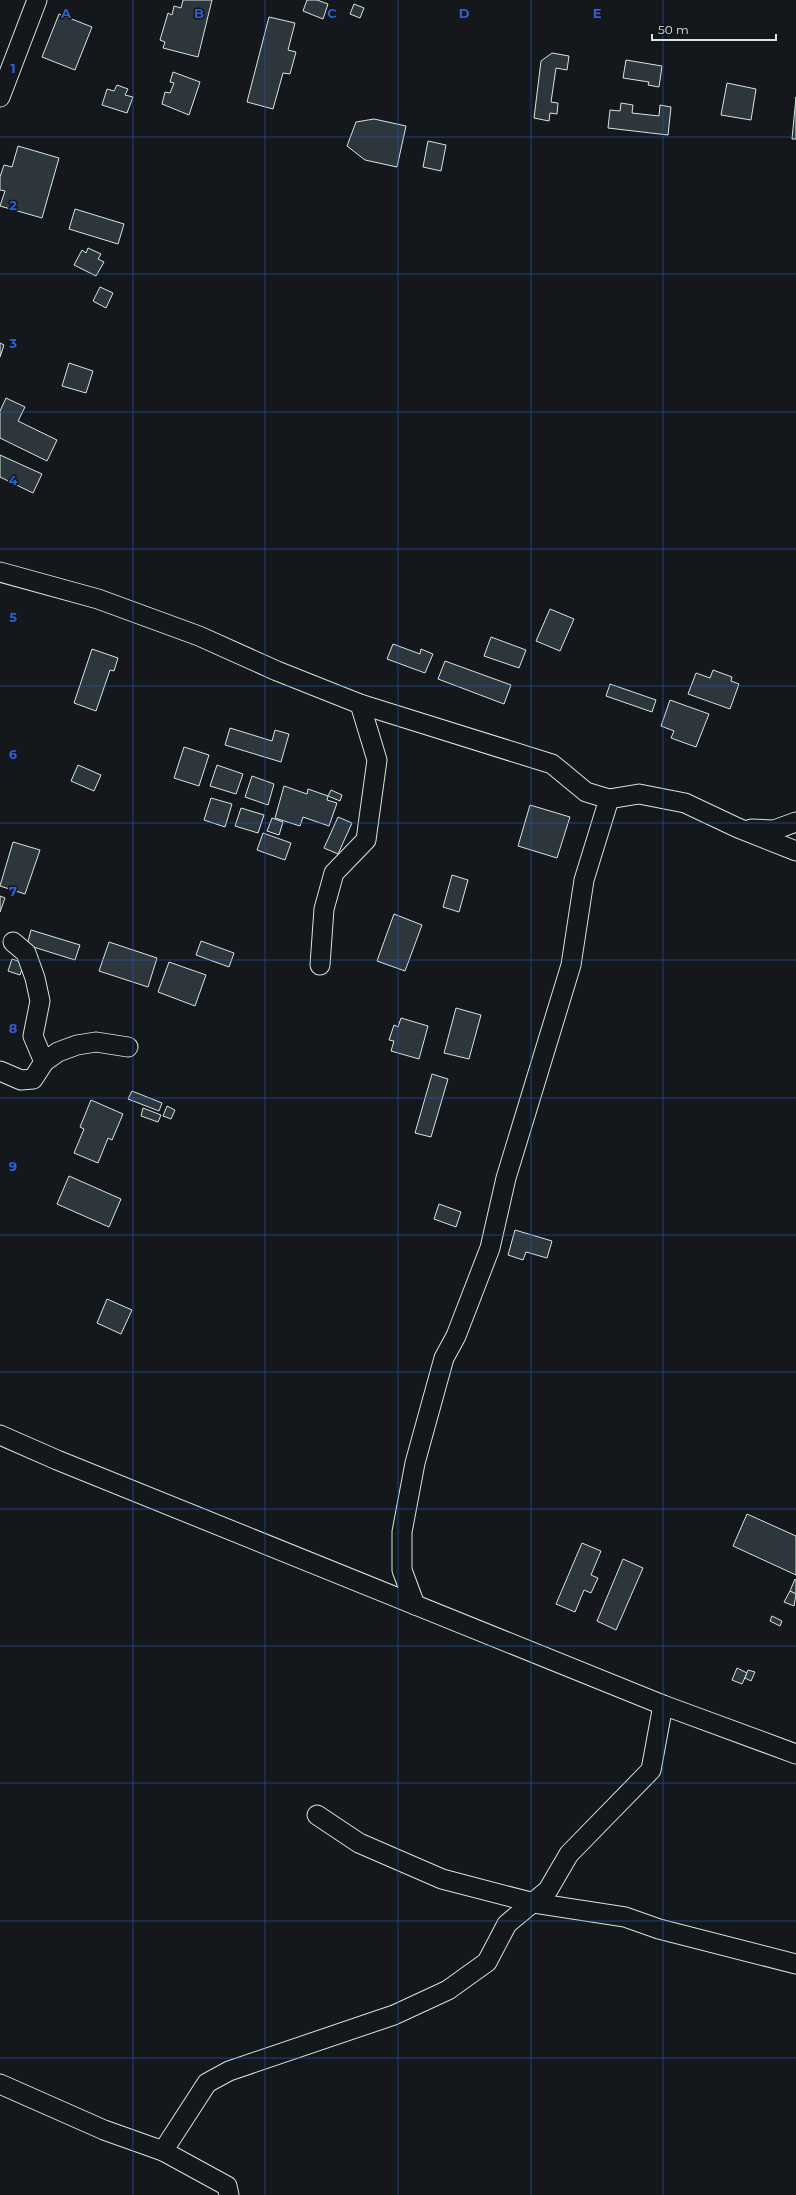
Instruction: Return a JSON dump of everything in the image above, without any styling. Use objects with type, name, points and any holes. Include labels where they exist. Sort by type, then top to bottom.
[{"type":"street","points":[[0,97],[37,0]]},
{"type":"street","points":[[0,572],[98,600],[199,636],[277,671],[360,704],[552,764],[586,792],[609,799],[639,794],[685,803],[738,828],[796,851]]},
{"type":"street","points":[[320,965],[324,909],[334,873],[366,840],[378,760],[360,704]]},
{"type":"street","points":[[415,1605],[402,1570],[402,1532],[415,1463],[444,1358],[456,1336],[490,1248],[506,1178],[571,965],[584,880],[609,799]]},
{"type":"street","points":[[738,828],[774,830],[796,822]]},
{"type":"street","points":[[13,942],[26,953],[35,978],[40,1002],[33,1036],[44,1062]]},
{"type":"street","points":[[0,1071],[21,1080],[33,1079],[44,1062],[58,1052],[78,1045],[96,1042],[128,1047]]},
{"type":"street","points":[[0,1435],[64,1463],[663,1705],[796,1754]]},
{"type":"street","points":[[163,2151],[207,2083],[229,2071],[394,2015],[448,1990],[487,1962],[507,1924],[548,1890],[569,1854],[651,1770],[663,1705]]},
{"type":"street","points":[[317,1815],[359,1843],[442,1880],[534,1903],[625,1917],[659,1928],[796,1964]]},
{"type":"street","points":[[0,2084],[104,2130],[163,2151],[227,2186],[228,2195]]},
{"type":"building","points":[[183,0],[212,0],[198,57],[163,48],[165,42],[160,40],[168,13],[172,15],[174,6],[181,8]]},
{"type":"building","points":[[307,0],[317,0],[328,4],[323,19],[303,11]]},
{"type":"building","points":[[354,4],[364,8],[360,18],[350,14]]},
{"type":"building","points":[[59,14],[92,27],[75,70],[42,57]]},
{"type":"building","points":[[269,17],[295,23],[288,50],[296,52],[290,74],[283,73],[273,109],[247,102]]},
{"type":"building","points":[[552,53],[569,56],[567,70],[556,68],[551,102],[558,103],[557,114],[550,113],[549,121],[534,118],[541,61]]},
{"type":"building","points":[[626,60],[662,66],[659,87],[648,85],[649,82],[623,78]]},
{"type":"building","points":[[173,72],[200,82],[189,115],[162,104],[165,92],[170,93],[174,83],[170,82]]},
{"type":"building","points":[[727,83],[756,89],[751,120],[721,115]]},
{"type":"building","points":[[117,85],[128,89],[125,95],[133,97],[127,113],[102,105],[107,89],[114,91]]},
{"type":"building","points":[[796,97],[796,139],[792,139]]},
{"type":"building","points":[[621,103],[633,105],[632,113],[659,116],[660,105],[671,107],[668,135],[608,128],[610,110],[620,111]]},
{"type":"building","points":[[374,119],[406,126],[397,167],[365,160],[347,146],[356,122]]},
{"type":"building","points":[[428,141],[446,145],[441,171],[423,167]]},
{"type":"building","points":[[18,146],[59,158],[42,218],[0,206],[5,191],[0,190],[0,177],[4,165],[12,167]]},
{"type":"building","points":[[75,209],[124,224],[118,244],[69,229]]},
{"type":"building","points":[[88,248],[101,254],[98,259],[104,262],[96,276],[74,265],[82,250],[86,253]]},
{"type":"building","points":[[100,287],[113,293],[106,308],[93,301]]},
{"type":"building","points":[[0,343],[4,345],[0,357]]},
{"type":"building","points":[[69,363],[93,371],[86,393],[62,386]]},
{"type":"building","points":[[6,398],[25,407],[18,421],[57,440],[47,461],[0,438],[0,411]]},
{"type":"building","points":[[0,455],[42,474],[33,493],[0,477]]},
{"type":"building","points":[[550,609],[574,619],[560,651],[536,641]]},
{"type":"building","points":[[491,637],[526,650],[519,668],[484,656]]},
{"type":"building","points":[[393,644],[420,654],[421,649],[433,654],[425,673],[387,659]]},
{"type":"building","points":[[92,649],[118,658],[114,671],[110,670],[96,711],[74,703]]},
{"type":"building","points":[[445,661],[511,685],[504,704],[438,679]]},
{"type":"building","points":[[713,670],[732,677],[731,681],[739,684],[730,709],[688,694],[696,673],[710,678]]},
{"type":"building","points":[[610,684],[656,700],[652,712],[606,696]]},
{"type":"building","points":[[670,700],[709,714],[696,747],[671,738],[674,731],[661,726]]},
{"type":"building","points":[[230,728],[272,741],[275,730],[289,734],[281,762],[225,745]]},
{"type":"building","points":[[184,747],[209,755],[199,786],[174,778]]},
{"type":"building","points":[[78,765],[101,775],[94,791],[71,781]]},
{"type":"building","points":[[217,765],[243,774],[236,794],[210,786]]},
{"type":"building","points":[[252,776],[274,784],[268,805],[245,797]]},
{"type":"building","points":[[284,786],[307,794],[308,789],[328,796],[327,800],[337,803],[329,826],[303,817],[300,826],[275,818]]},
{"type":"building","points":[[331,790],[342,795],[340,801],[328,796]]},
{"type":"building","points":[[211,798],[232,804],[225,827],[204,820]]},
{"type":"building","points":[[530,805],[570,817],[557,858],[518,846]]},
{"type":"building","points":[[241,808],[264,815],[258,833],[235,826]]},
{"type":"building","points":[[338,817],[352,823],[338,854],[324,848]]},
{"type":"building","points":[[272,818],[283,822],[279,835],[267,831]]},
{"type":"building","points":[[263,833],[291,843],[285,860],[257,850]]},
{"type":"building","points":[[13,842],[40,850],[25,894],[0,886]]},
{"type":"building","points":[[452,875],[468,880],[459,912],[443,907]]},
{"type":"building","points":[[0,896],[5,898],[0,912]]},
{"type":"building","points":[[394,914],[422,925],[405,971],[377,961]]},
{"type":"building","points":[[31,930],[80,945],[75,960],[27,945]]},
{"type":"building","points":[[201,941],[234,953],[229,967],[196,955]]},
{"type":"building","points":[[109,942],[157,958],[148,987],[99,971]]},
{"type":"building","points":[[12,959],[24,963],[20,975],[8,971]]},
{"type":"building","points":[[169,962],[206,975],[195,1006],[158,992]]},
{"type":"building","points":[[456,1008],[481,1015],[469,1059],[444,1053]]},
{"type":"building","points":[[401,1018],[428,1026],[419,1059],[391,1051],[394,1041],[389,1040],[394,1025],[398,1027]]},
{"type":"building","points":[[432,1074],[448,1079],[431,1137],[415,1133]]},
{"type":"building","points":[[132,1091],[162,1103],[159,1111],[128,1099]]},
{"type":"building","points":[[91,1100],[123,1114],[112,1140],[108,1138],[98,1163],[74,1153],[84,1129],[80,1127]]},
{"type":"building","points":[[167,1106],[175,1110],[171,1119],[163,1116]]},
{"type":"building","points":[[143,1108],[161,1115],[158,1122],[141,1116]]},
{"type":"building","points":[[69,1176],[121,1199],[109,1227],[57,1204]]},
{"type":"building","points":[[439,1204],[461,1212],[456,1227],[434,1219]]},
{"type":"building","points":[[515,1230],[552,1241],[547,1258],[526,1252],[523,1260],[508,1255]]},
{"type":"building","points":[[107,1299],[132,1310],[121,1334],[97,1323]]},
{"type":"building","points":[[747,1514],[796,1536],[796,1575],[733,1546]]},
{"type":"building","points":[[582,1543],[601,1551],[591,1575],[598,1578],[591,1593],[584,1590],[575,1612],[556,1604]]},
{"type":"building","points":[[623,1559],[643,1568],[616,1630],[597,1621]]},
{"type":"building","points":[[795,1579],[796,1580],[796,1594],[790,1591]]},
{"type":"building","points":[[790,1591],[796,1594],[794,1606],[784,1602]]},
{"type":"building","points":[[772,1616],[782,1621],[780,1626],[770,1621]]},
{"type":"building","points":[[737,1668],[747,1673],[742,1684],[732,1680]]},
{"type":"building","points":[[748,1670],[755,1672],[751,1681],[745,1678]]}]
